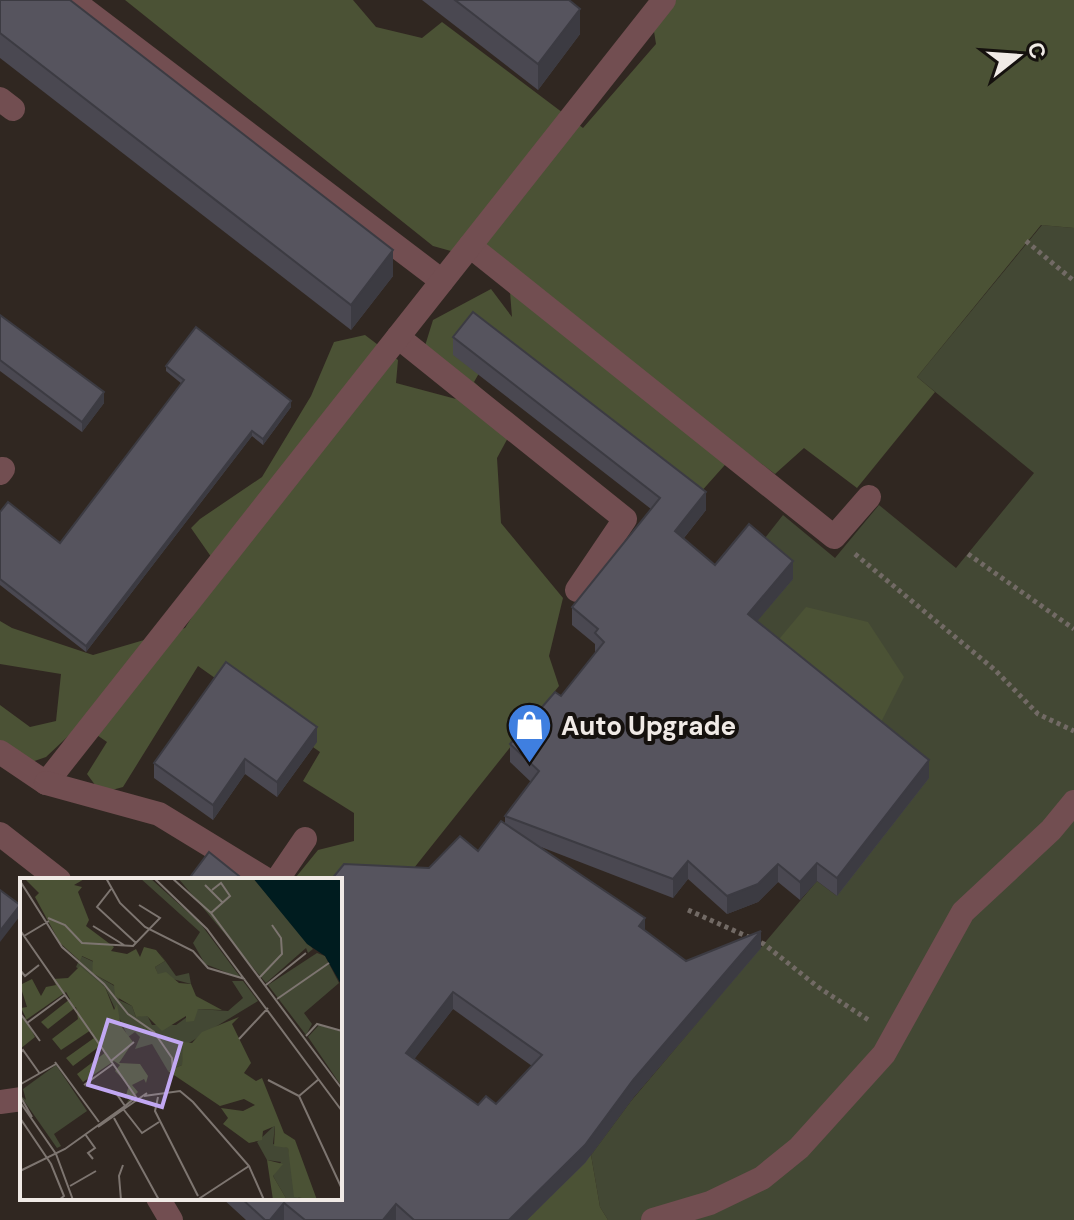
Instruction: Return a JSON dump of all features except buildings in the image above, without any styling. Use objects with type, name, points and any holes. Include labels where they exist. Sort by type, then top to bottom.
[{"type":"street","points":[[72,0],[442,281]]},
{"type":"street","points":[[46,783],[664,0]]},
{"type":"street","points":[[470,246],[834,537],[869,497]]},
{"type":"street","points":[[398,337],[625,519],[577,590]]},
{"type":"street","points":[[0,752],[46,783],[159,814],[264,878]]},
{"type":"street","points":[[653,1220],[710,1203],[762,1178],[799,1148],[884,1054],[963,912],[1051,830],[1074,802]]},
{"type":"street","points":[[0,834],[56,878]]},
{"type":"street","points":[[278,878],[305,839]]},
{"type":"street","points":[[0,1102],[20,1099]]},
{"type":"street","points":[[159,1200],[171,1220]]},
{"type":"path","points":[[1026,241],[1074,281]]},
{"type":"path","points":[[834,537],[995,670],[1038,714],[1074,731]]},
{"type":"path","points":[[968,554],[1074,629]]},
{"type":"path","points":[[688,910],[764,944],[818,987],[894,1036]]},
{"type":"green space","points":[[125,0],[353,0],[376,27],[422,38],[442,22],[583,128],[656,44],[649,0],[1074,0],[1074,228],[1041,225],[917,377],[935,392],[857,488],[804,448],[775,474],[740,448],[699,494],[486,361],[474,382],[517,421],[497,458],[501,523],[563,598],[549,656],[559,686],[414,868],[342,880],[296,877],[318,850],[354,841],[354,813],[303,781],[320,752],[198,666],[123,787],[101,793],[87,774],[107,742],[81,724],[46,757],[20,766],[0,759],[0,705],[30,727],[56,721],[61,674],[0,664],[0,621],[12,628],[93,655],[185,628],[221,571],[191,528],[262,477],[311,396],[334,342],[365,335],[398,360],[396,383],[456,399],[424,349],[433,320],[491,289],[512,317],[508,267],[433,246]]},
{"type":"green space","points":[[1042,225],[1074,228],[1074,1220],[608,1220],[600,1207],[591,1155],[631,1101],[817,881],[837,896],[770,650],[748,632],[757,548],[783,515],[835,558],[879,505],[956,568],[1034,473],[917,377]]},
{"type":"green space","points":[[806,607],[868,622],[904,677],[875,734],[770,650]]},
{"type":"green space","points":[[591,1155],[600,1207],[608,1220],[527,1220]]},
{"type":"place","name":"Auto Upgrade","points":[[530,765]]}]
